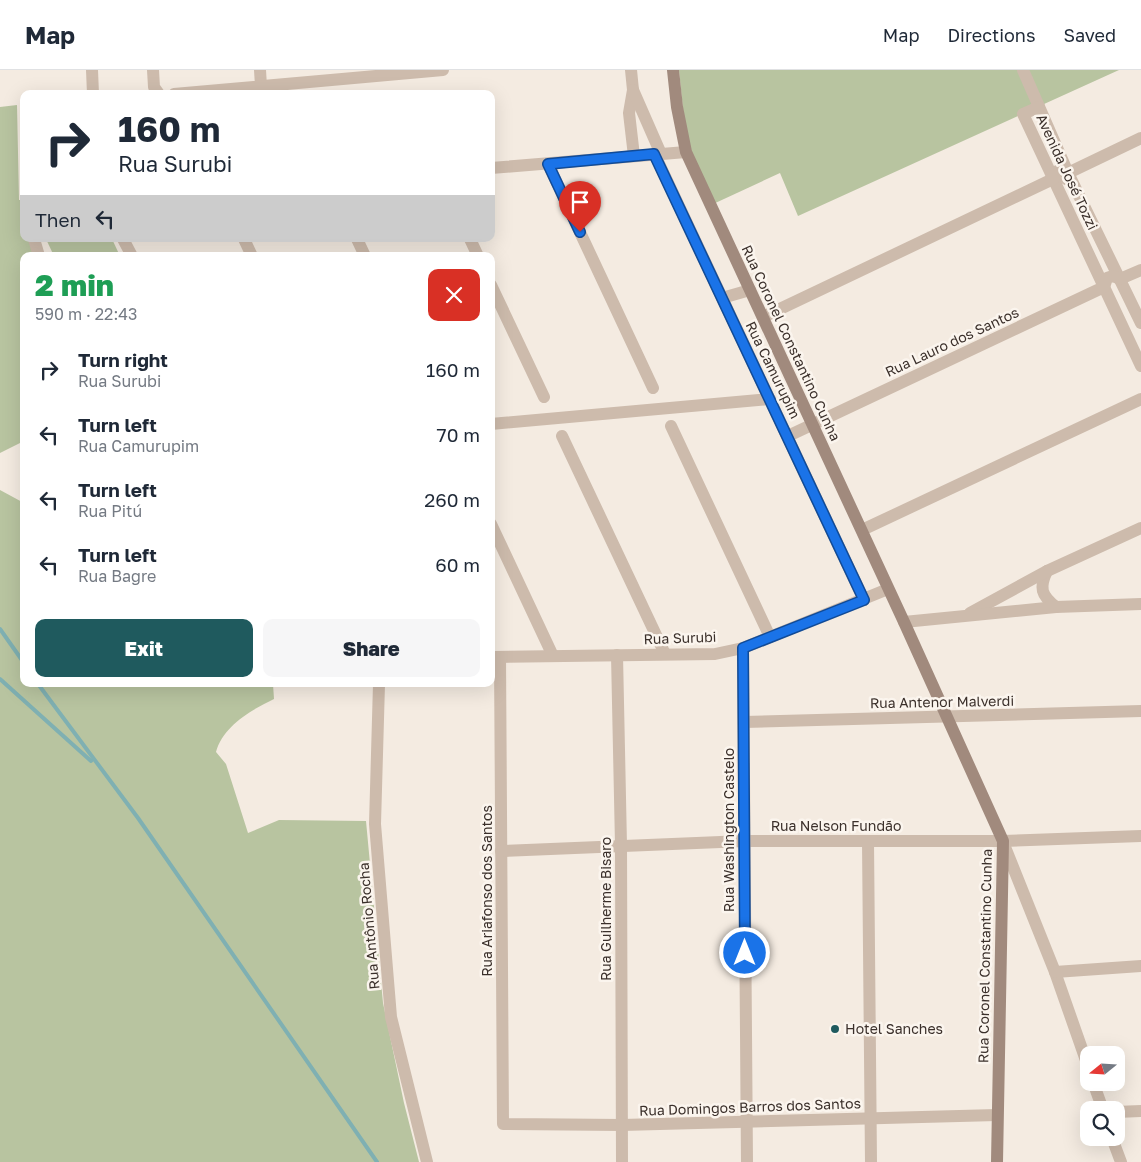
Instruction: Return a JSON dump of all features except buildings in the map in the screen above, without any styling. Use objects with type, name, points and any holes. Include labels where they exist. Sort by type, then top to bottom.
[{"type":"street","points":[[92,70],[93,90]]},
{"type":"street","points":[[153,70],[156,90]]},
{"type":"street","points":[[260,70],[260,86]]},
{"type":"street","points":[[217,90],[370,73],[443,70]]},
{"type":"street","points":[[631,70],[633,90],[629,113],[634,156]]},
{"type":"street","name":"Rua Coronel Constantino Cunha","points":[[673,70],[677,107],[686,152],[862,530],[1003,841],[997,1162]]},
{"type":"street","points":[[1023,70],[1039,107]]},
{"type":"street","name":"Rua Camurupim","points":[[633,90],[658,154],[722,298],[864,600]]},
{"type":"street","name":"Avenida José Tozzi","points":[[1141,323],[1068,173],[1039,107],[1023,114],[1141,366]]},
{"type":"street","points":[[763,317],[1053,179],[1061,182],[1066,180],[1068,173],[1141,138]]},
{"type":"street","points":[[495,168],[686,152]]},
{"type":"street","points":[[548,164],[653,388]]},
{"type":"street","name":"Rua Lauro dos Santos","points":[[788,436],[1104,287],[1112,290],[1119,288],[1120,279],[1141,270]]},
{"type":"street","points":[[722,298],[750,290]]},
{"type":"street","points":[[495,293],[544,397]]},
{"type":"street","points":[[495,424],[770,399]]},
{"type":"street","points":[[862,530],[1141,399]]},
{"type":"street","points":[[671,426],[770,637]]},
{"type":"street","points":[[562,436],[665,654]]},
{"type":"street","points":[[965,615],[1047,571],[1141,528]]},
{"type":"street","points":[[495,532],[554,656]]},
{"type":"street","points":[[1047,571],[1040,585],[1044,597],[1056,607]]},
{"type":"street","name":"Rua Surubi","points":[[496,657],[715,654],[743,648],[888,589]]},
{"type":"street","points":[[904,622],[1056,607],[1141,604]]},
{"type":"street","name":"Rua Washington Castelo","points":[[743,648],[747,1162]]},
{"type":"street","name":"Rua Guilherme Bisaro","points":[[618,655],[621,845],[622,1162]]},
{"type":"street","name":"Rua Ariafonso dos Santos","points":[[496,657],[501,851],[503,1124]]},
{"type":"street","name":"Rua Antônio Rocha","points":[[379,687],[376,824],[391,1017],[427,1162]]},
{"type":"street","name":"Rua Antenor Malverdi","points":[[744,722],[947,718],[1141,711]]},
{"type":"street","name":"Rua Nelson Fundão","points":[[501,851],[745,841],[1003,841],[1141,836]]},
{"type":"street","points":[[1003,841],[1055,972],[1081,1046]]},
{"type":"street","points":[[868,842],[870,1162]]},
{"type":"street","points":[[1055,972],[1141,966]]},
{"type":"street","points":[[1125,1112],[1141,1111]]},
{"type":"street","name":"Rua Domingos Barros dos Santos","points":[[503,1124],[622,1125],[997,1115]]},
{"type":"street","points":[[1115,1146],[1121,1162]]},
{"type":"green space","points":[[679,70],[1119,70],[798,216],[780,173],[711,205],[686,138]]},
{"type":"green space","points":[[17,105],[20,242],[34,242],[37,252],[20,252],[20,443],[0,453],[0,107]]},
{"type":"green space","points":[[47,242],[113,242],[118,252],[52,252]]},
{"type":"green space","points":[[0,490],[20,501],[20,687],[273,687],[274,699],[256,708],[231,727],[225,734],[216,752],[226,764],[248,833],[279,820],[366,821],[383,1003],[404,1103],[419,1162],[0,1162]]},
{"type":"waterway","points":[[0,629],[20,657]]},
{"type":"waterway","points":[[0,679],[91,761]]},
{"type":"waterway","points":[[40,687],[138,818],[377,1162]]},
{"type":"place","name":"Hotel Sanches","points":[[835,1029]]},
{"type":"route","points":[[580,232],[548,164],[654,154],[864,600],[743,648],[745,953]]}]
